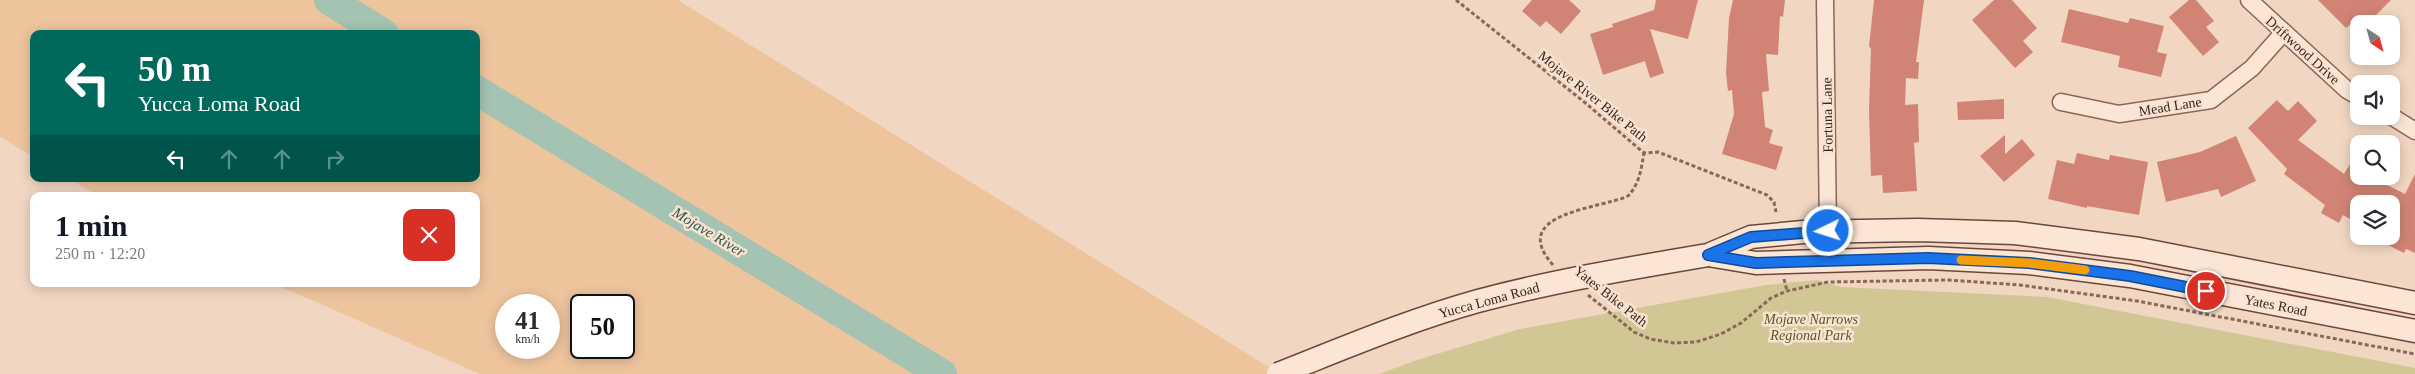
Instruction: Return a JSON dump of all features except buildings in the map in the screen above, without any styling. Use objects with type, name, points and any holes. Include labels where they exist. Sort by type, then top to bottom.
[{"type":"main road","name":"Yates Road","points":[[1803,232],[1918,230],[2015,234],[2139,249],[2415,303]]},
{"type":"main road","name":"Yucca Loma Road","points":[[1278,374],[1396,328],[1477,302],[1564,281],[1708,255],[1751,237],[1803,232]]},
{"type":"main road","name":"Yucca Loma Road","points":[[1708,255],[1756,263],[1781,270]]},
{"type":"main road","name":"Yates Road","points":[[1781,270],[1928,258],[2029,263],[2130,276],[2415,332]]},
{"type":"street","name":"Fortuna Lane","points":[[1826,0],[1828,231]]},
{"type":"street","name":"Driftwood Drive","points":[[2249,0],[2283,33],[2350,92]]},
{"type":"street","name":"Mead Lane","points":[[2061,102],[2119,114],[2211,100],[2252,68],[2283,33]]},
{"type":"street","points":[[2400,122],[2415,131]]},
{"type":"path","name":"Mojave River Bike Path","points":[[1456,0],[1583,101],[1644,153],[1658,152],[1767,195],[1774,202],[1776,212]]},
{"type":"path","name":"Yates Bike Path","points":[[1556,268],[1547,258],[1541,244],[1542,233],[1546,224],[1561,215],[1628,196],[1635,189],[1641,174],[1644,153]]},
{"type":"path","points":[[1781,270],[1786,291]]},
{"type":"path","name":"Yates Bike Path","points":[[1586,292],[1634,332],[1650,339],[1674,343],[1696,342],[1721,334],[1741,323],[1771,298],[1786,291],[1828,282],[1948,280],[2020,285],[2137,301],[2415,354]]},
{"type":"green space","name":"Mojave Narrows Regional Park","points":[[1817,280],[1841,287],[2047,297],[2415,368],[2415,374],[1379,374],[1417,360],[1520,329],[1766,285]]},
{"type":"sand","points":[[0,0],[678,0],[1280,374],[480,374],[282,287],[480,287],[480,192],[91,192],[74,182],[480,182],[480,30],[30,30],[30,155],[0,137]]},
{"type":"waterway","name":"Mojave River","points":[[329,0],[378,30]]},
{"type":"waterway","name":"Mojave River","points":[[480,92],[942,374]]},
{"type":"slow traffic","points":[[1961,260],[2029,263],[2085,270]]},
{"type":"route","points":[[1828,231],[1751,237],[1708,255],[1756,263],[1928,258],[2029,263],[2130,276],[2206,291]]}]
